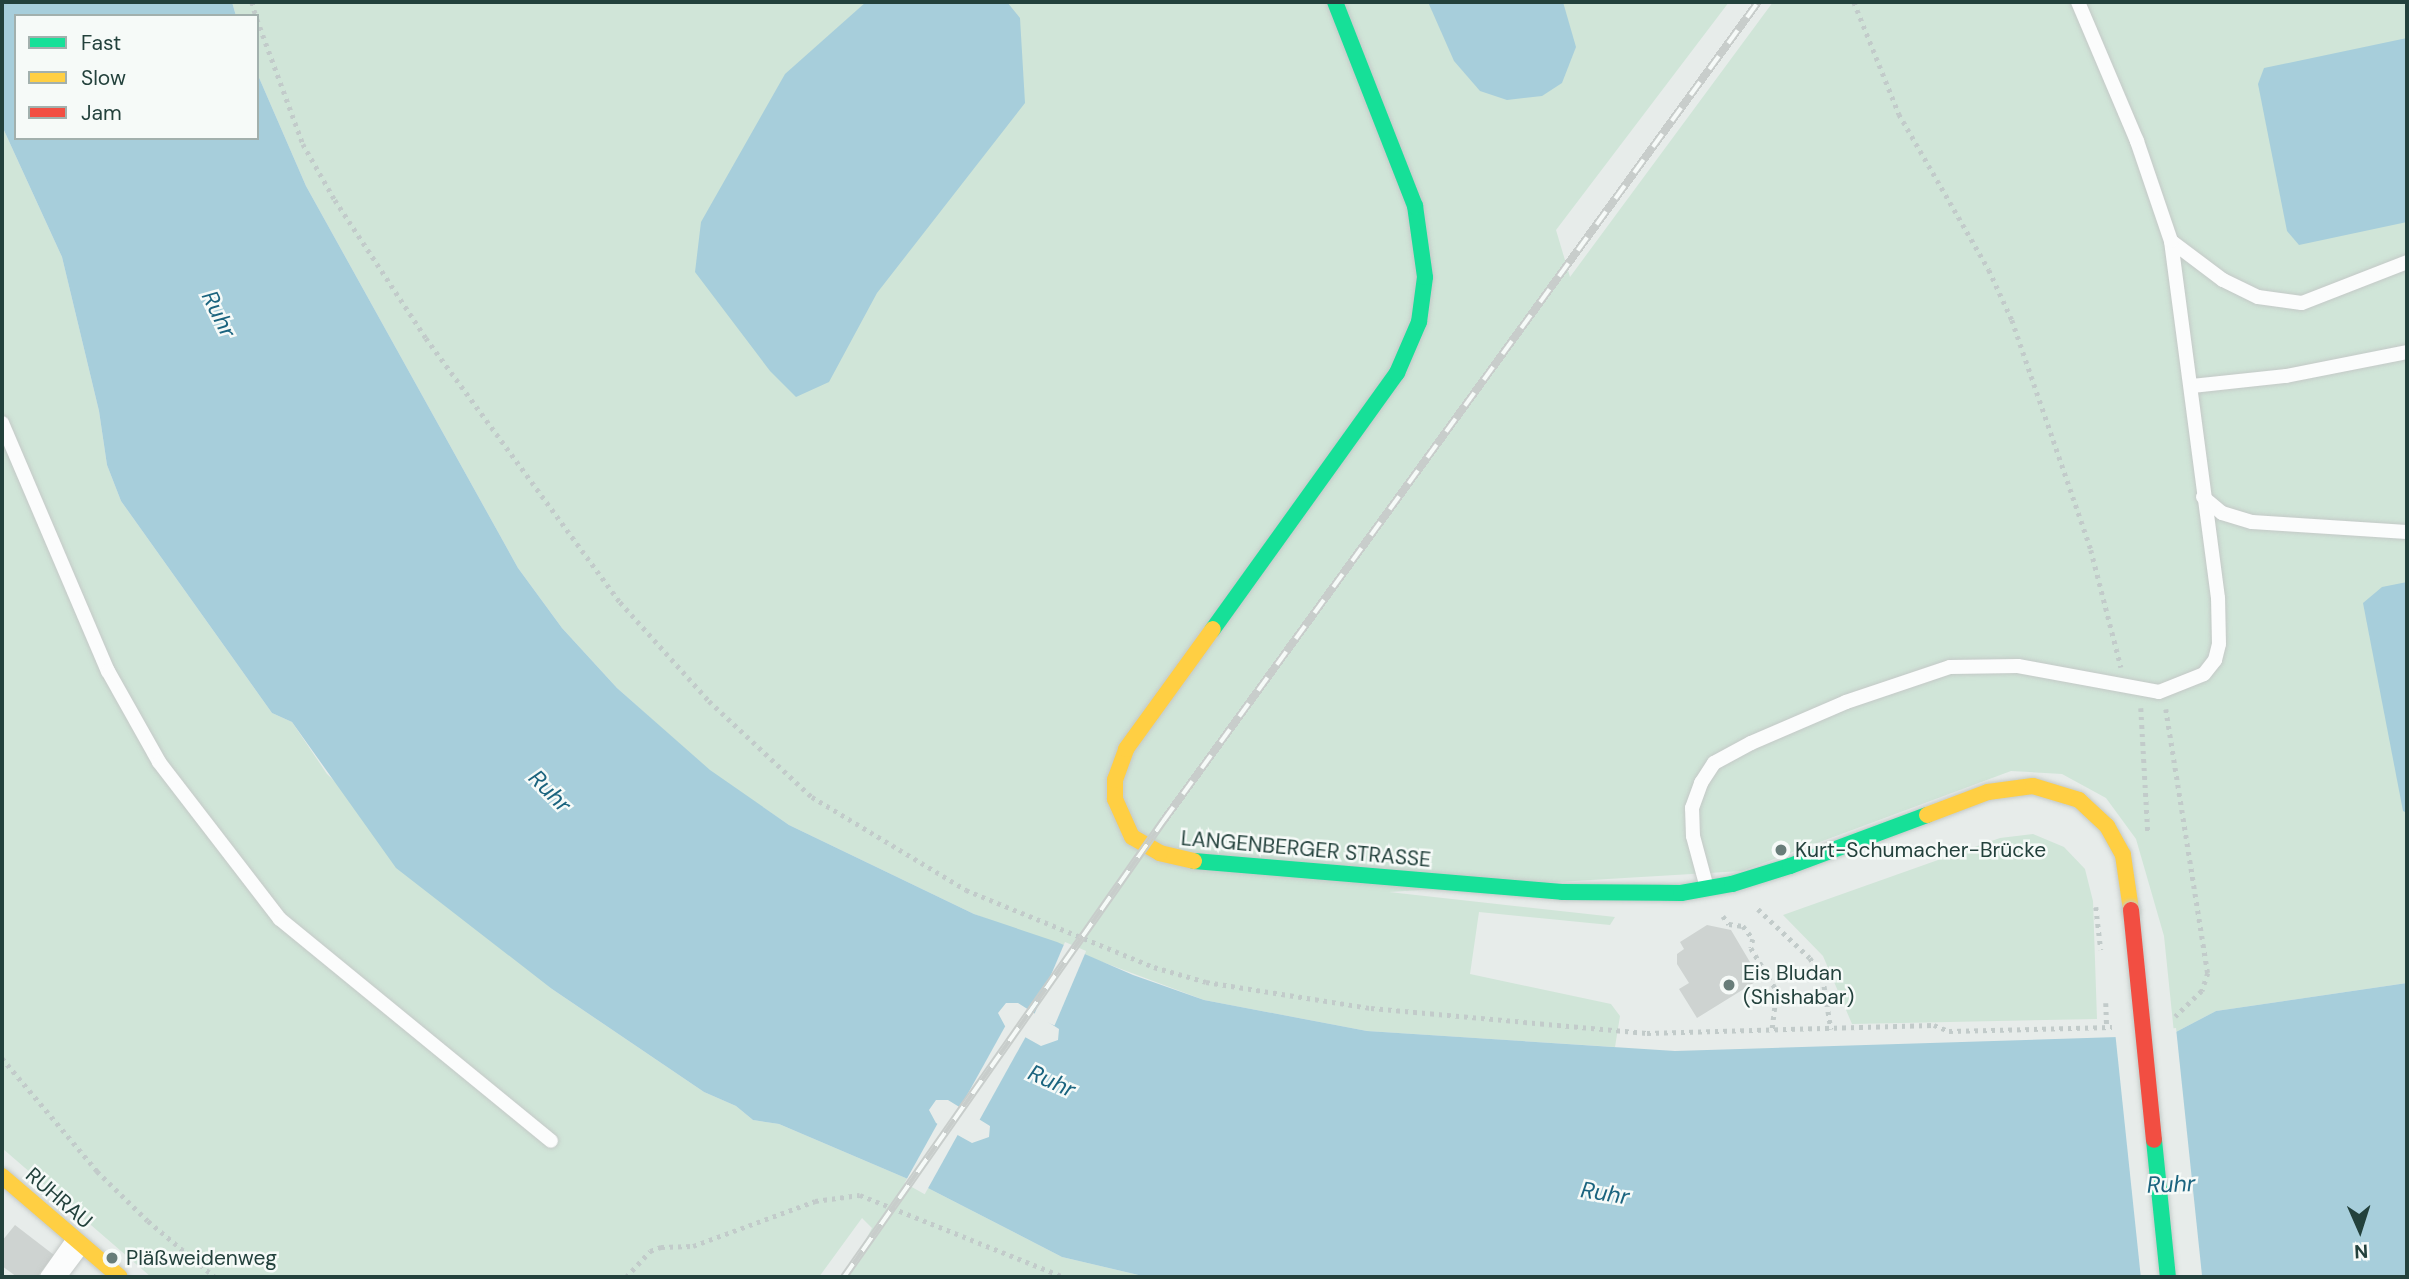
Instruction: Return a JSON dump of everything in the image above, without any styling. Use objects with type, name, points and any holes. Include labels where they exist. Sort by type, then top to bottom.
[{"type":"main road","name":"LANGENBERGER STRASSE","points":[[1335,2],[1415,206],[1425,277],[1415,335],[1396,373],[1126,749],[1115,786],[1121,821],[1132,837],[1150,850],[1201,863],[1562,892],[1644,895],[1707,890],[1732,884],[1988,792],[2032,786],[2080,800],[2107,826],[2123,855],[2131,907],[2168,1277]]},
{"type":"main road","name":"RUHRAU","points":[[2,1176],[120,1277]]},
{"type":"lane","points":[[1707,890],[1693,836],[1692,808],[1700,783],[1714,763],[1751,743],[1858,698],[1950,667],[2018,666],[2159,692],[2204,674],[2219,644],[2218,598],[2171,241],[2137,141],[2078,2]]},
{"type":"lane","points":[[2171,241],[2223,280],[2258,297],[2302,303],[2407,262]]},
{"type":"lane","points":[[2192,386],[2286,376],[2407,352]]},
{"type":"lane","points":[[2,423],[108,671],[159,762],[280,919],[551,1141]]},
{"type":"lane","points":[[2203,497],[2222,513],[2252,522],[2407,532]]},
{"type":"lane","points":[[47,1277],[79,1242]]},
{"type":"lane","points":[[59,1277],[79,1242]]},
{"type":"path","points":[[1854,2],[1899,114],[1989,270],[2012,320],[2091,550],[2126,686],[2141,706],[2148,838]]},
{"type":"path","points":[[259,23],[303,144],[335,200],[426,338],[563,530],[662,652],[757,749],[812,797],[966,890],[1154,967],[1206,982],[1263,994],[1472,1019],[1647,1033],[1772,1029],[2113,1027]]},
{"type":"path","points":[[2159,692],[2172,726],[2208,960],[2207,983],[2175,1017]]},
{"type":"path","points":[[1732,884],[1810,958],[1823,978],[1831,1029]]},
{"type":"path","points":[[2096,907],[2098,940]]},
{"type":"path","points":[[1753,939],[1751,948],[1777,992],[1772,1029]]},
{"type":"path","points":[[2,1058],[97,1171],[148,1221],[215,1277]]},
{"type":"path","points":[[626,1277],[650,1251],[661,1247],[693,1246],[815,1201],[860,1195],[1064,1277]]},
{"type":"green space","points":[[232,2],[1729,2],[1556,230],[1570,277],[1773,2],[2407,2],[2407,983],[2216,1011],[2174,1033],[2164,936],[2136,839],[2106,798],[2062,774],[2011,771],[1742,871],[1389,892],[1615,917],[1610,925],[1479,912],[1470,974],[1611,1004],[1620,1016],[1615,1047],[1367,1031],[1204,1000],[974,914],[789,825],[710,771],[617,688],[562,628],[518,568],[306,186],[259,78],[259,14],[235,14]]},
{"type":"green space","points":[[2,126],[62,257],[99,411],[107,465],[121,501],[272,713],[292,722],[327,774],[552,989],[704,1092],[736,1106],[753,1120],[779,1124],[922,1185],[1062,1257],[1147,1277],[846,1277],[872,1228],[862,1218],[819,1277],[151,1277],[2,1148]]},
{"type":"green space","points":[[2033,834],[2064,847],[2085,869],[2093,901],[2097,1019],[1852,1024],[1823,956],[1783,915],[2000,838]]},
{"type":"water","name":"Ruhr","points":[[2,2],[232,2],[235,14],[14,14],[14,140],[259,140],[259,78],[306,186],[518,568],[562,628],[617,688],[710,770],[789,825],[974,914],[1057,942],[1133,975],[1204,1000],[1367,1031],[1675,1051],[2118,1037],[2174,1033],[2216,1011],[2407,983],[2407,1277],[1147,1277],[1062,1257],[922,1185],[779,1124],[753,1120],[736,1106],[704,1092],[552,989],[396,868],[292,722],[272,713],[121,501],[107,465],[99,411],[62,257],[2,126]],"holes":[[[1006,1003],[1018,1003],[1059,1029],[1058,1040],[1041,1046],[1005,1026],[998,1013]],[[936,1100],[948,1100],[990,1126],[989,1137],[972,1143],[936,1123],[929,1110]]]},
{"type":"water","points":[[866,2],[1007,2],[1020,18],[1025,103],[877,293],[829,382],[796,397],[770,371],[695,272],[701,222],[785,74]]},
{"type":"water","points":[[1428,2],[1563,2],[1576,47],[1562,83],[1542,96],[1507,100],[1480,91],[1454,61]]},
{"type":"water","points":[[2407,38],[2407,222],[2299,245],[2287,231],[2258,84],[2264,68]]},
{"type":"water","points":[[2407,582],[2407,813],[2403,811],[2363,603],[2382,587]]},
{"type":"pier","points":[[1065,942],[1086,951],[1055,1026],[1033,1017]]},
{"type":"pier","points":[[1007,1023],[1027,1034],[979,1122],[959,1110]]},
{"type":"pier","points":[[2176,1028],[2202,1277],[2141,1277],[2115,1034]]},
{"type":"pier","points":[[939,1121],[959,1132],[925,1194],[905,1183]]},
{"type":"building","points":[[1707,925],[1731,930],[1760,979],[1697,1018],[1679,989],[1689,983],[1677,964],[1677,954],[1684,949],[1680,942]]},
{"type":"building","points":[[15,1225],[54,1255],[37,1277],[17,1277],[2,1266],[2,1241]]},
{"type":"railway","points":[[844,1277],[1164,820],[1758,2]]},
{"type":"traffic: fast","points":[[1213,629],[1397,373],[1419,322],[1425,277],[1415,206],[1335,2]]},
{"type":"traffic: fast","points":[[1194,861],[1562,892],[1681,893],[1732,884],[1790,866],[1927,815]]},
{"type":"traffic: fast","points":[[2154,1140],[2168,1277]]},
{"type":"traffic: slow","points":[[1194,861],[1160,853],[1132,837],[1115,799],[1115,780],[1126,749],[1213,629]]},
{"type":"traffic: slow","points":[[1927,815],[1988,792],[2033,786],[2079,800],[2107,826],[2123,855],[2131,910]]},
{"type":"traffic: slow","points":[[2,1176],[120,1277]]},
{"type":"traffic: jam","points":[[2131,910],[2154,1140]]},
{"type":"place","name":"Kurt-Schumacher-Brücke","points":[[1781,850]]},
{"type":"place","name":"Eis Bludan (Shishabar)","points":[[1729,985]]},
{"type":"place","name":"Pläßweidenweg","points":[[112,1258]]}]
